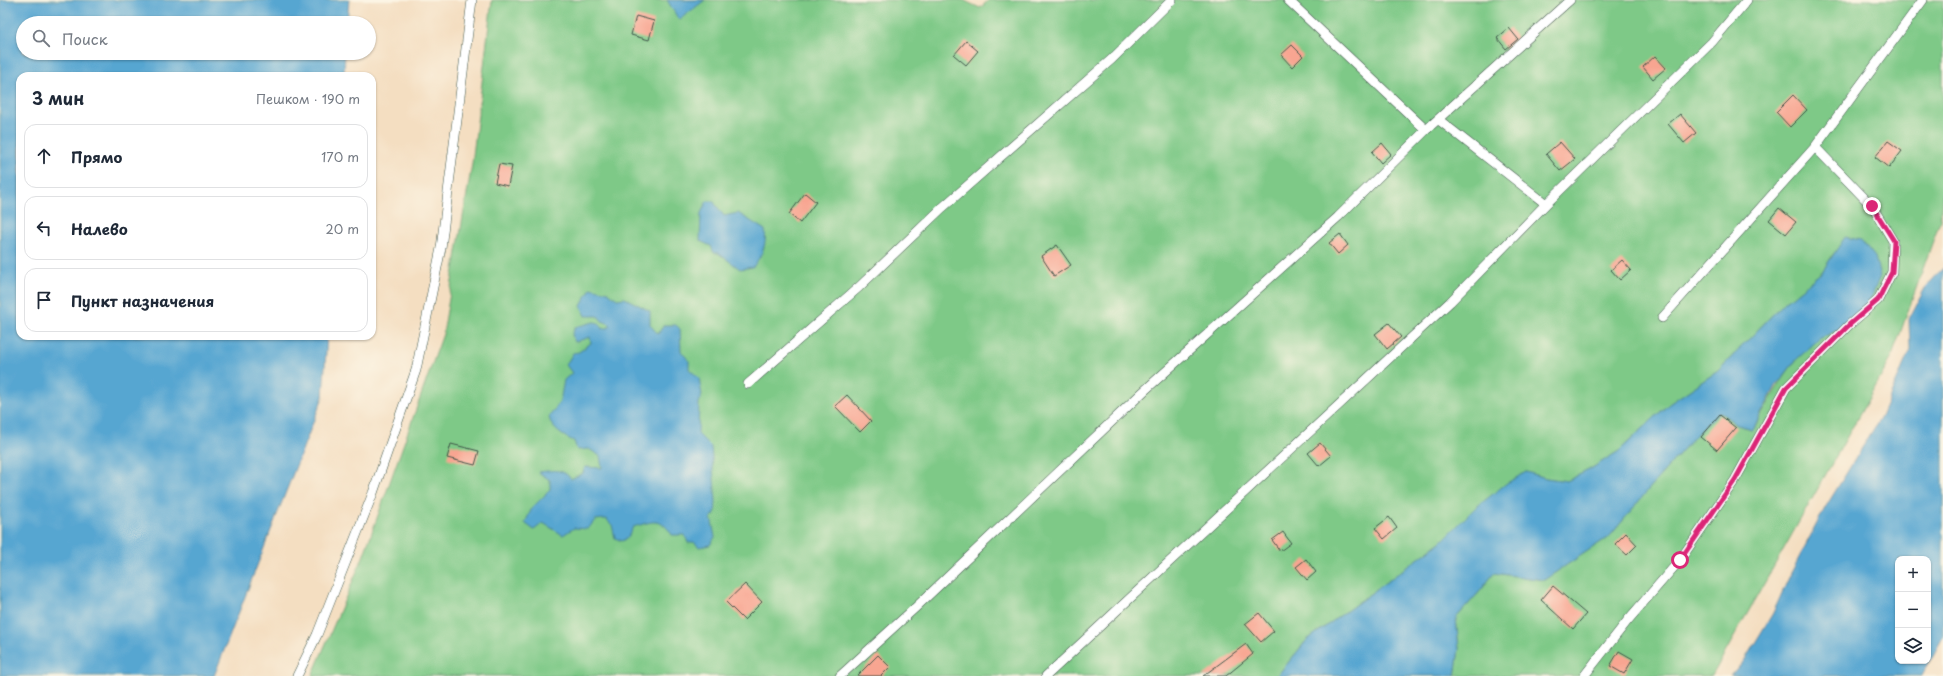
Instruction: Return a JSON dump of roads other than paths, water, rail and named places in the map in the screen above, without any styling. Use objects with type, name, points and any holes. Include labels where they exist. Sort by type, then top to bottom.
[{"type":"lane","points":[[297,676],[318,635],[373,493],[416,370],[441,248],[472,0]]},
{"type":"lane","points":[[748,384],[860,287],[942,208],[1112,59],[1172,0]]},
{"type":"lane","points":[[1288,0],[1426,130]]},
{"type":"lane","points":[[840,676],[921,602],[1144,391],[1338,217],[1426,130],[1439,120],[1570,0]]},
{"type":"lane","points":[[1046,676],[1450,302],[1546,204],[1712,42],[1747,0]]},
{"type":"lane","points":[[1662,318],[1815,147],[1923,0]]},
{"type":"lane","points":[[1439,120],[1546,204]]},
{"type":"lane","points":[[1584,676],[1628,620],[1680,560],[1735,480],[1786,388],[1849,325],[1878,300],[1892,272],[1894,241],[1872,206],[1815,147]]},
{"type":"water","points":[[0,0],[349,0],[348,16],[16,16],[16,60],[345,60],[344,72],[16,72],[16,340],[327,340],[323,397],[214,676],[0,676]]},
{"type":"water","points":[[667,0],[705,0],[679,20]]},
{"type":"water","points":[[707,201],[713,201],[724,216],[738,213],[765,230],[763,250],[753,267],[740,269],[718,253],[714,253],[711,246],[700,241],[701,213]]},
{"type":"water","points":[[1845,237],[1861,240],[1875,257],[1880,276],[1870,301],[1852,323],[1819,339],[1796,360],[1776,386],[1753,429],[1737,425],[1720,412],[1703,427],[1610,536],[1544,580],[1494,573],[1456,618],[1459,649],[1455,676],[1277,676],[1307,640],[1441,542],[1475,508],[1507,483],[1526,472],[1546,478],[1567,481],[1589,470],[1619,451],[1669,404],[1718,371],[1785,302],[1822,272]]},
{"type":"water","points":[[1943,268],[1943,637],[1931,659],[1931,556],[1895,556],[1895,664],[1928,664],[1922,676],[1731,676],[1744,661],[1773,613],[1791,573],[1825,508],[1881,417],[1910,350],[1909,319],[1925,288]]},
{"type":"water","points":[[591,288],[608,292],[617,299],[625,298],[650,311],[650,325],[658,334],[664,325],[676,325],[680,329],[681,351],[689,361],[689,369],[699,378],[702,395],[699,403],[698,434],[711,447],[716,501],[715,515],[711,517],[715,537],[710,545],[699,547],[694,542],[688,543],[685,535],[672,535],[664,525],[655,522],[645,523],[633,527],[628,537],[622,541],[615,538],[612,525],[606,519],[595,520],[588,529],[574,528],[563,535],[543,523],[534,530],[525,523],[532,508],[550,490],[550,480],[538,472],[560,471],[568,475],[571,479],[583,473],[585,467],[602,468],[600,456],[589,449],[577,450],[574,441],[562,435],[555,429],[549,417],[560,402],[564,380],[572,373],[566,365],[573,353],[579,352],[591,343],[590,337],[575,342],[572,335],[575,327],[594,322],[599,323],[602,329],[610,327],[610,324],[602,321],[598,316],[586,316],[581,306]]}]
